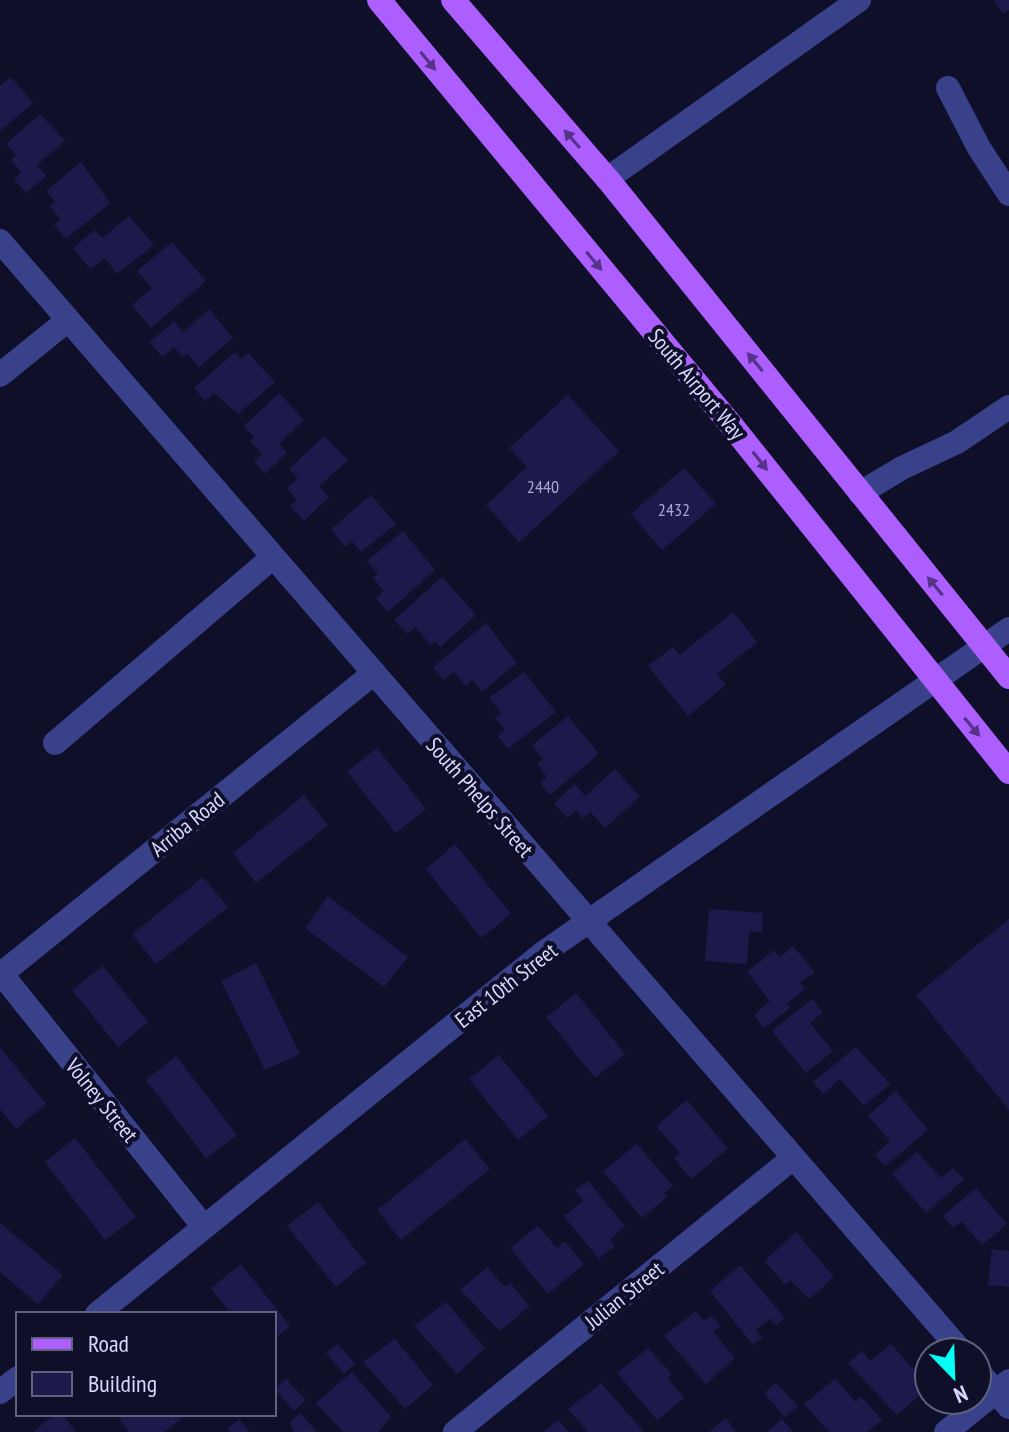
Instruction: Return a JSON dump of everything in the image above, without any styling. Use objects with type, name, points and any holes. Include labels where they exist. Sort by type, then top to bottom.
[{"type":"main road","name":"South Airport Way","points":[[379,0],[732,426],[1009,772]]},
{"type":"main road","points":[[453,0],[607,179],[1009,677]]},
{"type":"street","points":[[607,179],[859,0]]},
{"type":"street","points":[[948,88],[979,148],[1009,194]]},
{"type":"street","name":"South Phelps Street","points":[[0,241],[948,1336]]},
{"type":"street","points":[[0,375],[68,320]]},
{"type":"street","points":[[860,493],[902,468],[957,442],[1009,407]]},
{"type":"street","points":[[55,743],[273,557]]},
{"type":"street","name":"East 10th Street","points":[[99,1312],[543,953],[1009,629]]},
{"type":"street","name":"Arriba Road","points":[[0,973],[374,673]]},
{"type":"street","name":"Volney Street","points":[[0,973],[204,1227]]},
{"type":"street","name":"Julian Street","points":[[455,1432],[793,1158]]},
{"type":"street","points":[[0,1392],[16,1380]]},
{"type":"street","points":[[946,1432],[1005,1393]]},
{"type":"building","points":[[994,0],[1009,0],[1009,10],[1003,14]]},
{"type":"building","points":[[11,77],[33,103],[0,131],[0,86]]},
{"type":"building","points":[[40,114],[65,141],[37,165],[46,176],[26,193],[14,179],[21,172],[11,160],[16,155],[6,144]]},
{"type":"building","points":[[81,162],[110,203],[66,239],[54,225],[60,219],[50,206],[55,202],[46,191]]},
{"type":"building","points":[[129,216],[154,245],[117,274],[105,258],[90,269],[73,248],[95,230],[102,238]]},
{"type":"building","points":[[172,242],[206,281],[151,328],[132,305],[152,288],[137,271]]},
{"type":"building","points":[[209,309],[233,338],[199,367],[187,353],[183,357],[174,347],[162,357],[150,342],[174,321],[183,332]]},
{"type":"building","points":[[235,352],[241,359],[248,353],[275,382],[238,414],[214,393],[205,401],[194,388]]},
{"type":"building","points":[[279,393],[304,420],[279,444],[287,453],[265,474],[254,462],[262,454],[250,441],[254,437],[244,426]]},
{"type":"building","points":[[568,395],[619,451],[519,542],[486,505],[527,467],[509,448]]},
{"type":"building","points":[[324,436],[348,460],[319,486],[329,497],[304,521],[290,506],[297,500],[287,488],[298,478],[289,469]]},
{"type":"building","points":[[684,468],[716,504],[662,550],[631,514]]},
{"type":"building","points":[[371,495],[396,524],[361,552],[352,541],[345,547],[331,529]]},
{"type":"building","points":[[403,531],[435,570],[388,612],[376,598],[384,591],[373,578],[378,574],[367,561]]},
{"type":"building","points":[[442,577],[476,615],[440,647],[435,641],[431,645],[415,627],[407,634],[394,620]]},
{"type":"building","points":[[733,612],[757,642],[717,674],[726,685],[688,716],[648,666],[673,647],[680,655]]},
{"type":"building","points":[[486,623],[517,663],[482,692],[472,680],[466,686],[454,672],[444,680],[433,667]]},
{"type":"building","points":[[524,672],[556,712],[508,749],[498,736],[505,730],[495,718],[501,713],[489,698]]},
{"type":"building","points":[[568,716],[599,754],[550,795],[540,783],[547,777],[537,764],[543,759],[532,745]]},
{"type":"building","points":[[377,748],[426,809],[396,833],[347,772]]},
{"type":"building","points":[[615,769],[640,797],[605,828],[590,812],[583,819],[576,810],[567,818],[554,803],[575,784],[585,796]]},
{"type":"building","points":[[304,795],[328,825],[256,883],[233,853]]},
{"type":"building","points":[[455,844],[511,914],[481,938],[426,869]]},
{"type":"building","points":[[203,877],[228,907],[156,964],[132,934]]},
{"type":"building","points":[[328,896],[408,957],[384,987],[305,928]]},
{"type":"building","points":[[709,909],[763,913],[762,932],[749,931],[747,964],[705,961]]},
{"type":"building","points":[[1009,919],[1009,1110],[916,995]]},
{"type":"building","points":[[793,946],[815,972],[800,983],[805,989],[787,1004],[790,1008],[764,1028],[754,1015],[770,1001],[747,972],[774,950],[780,957]]},
{"type":"building","points":[[256,963],[300,1054],[265,1070],[221,981]]},
{"type":"building","points":[[103,966],[148,1022],[118,1047],[72,990]]},
{"type":"building","points":[[576,993],[625,1054],[595,1078],[546,1017]]},
{"type":"building","points":[[812,999],[823,1012],[810,1023],[833,1051],[806,1073],[772,1031]]},
{"type":"building","points":[[0,1047],[46,1104],[16,1129],[0,1109]]},
{"type":"building","points":[[856,1047],[890,1084],[864,1106],[840,1079],[823,1094],[813,1082]]},
{"type":"building","points":[[499,1055],[548,1116],[518,1140],[469,1079]]},
{"type":"building","points":[[176,1056],[237,1135],[206,1158],[146,1080]]},
{"type":"building","points":[[896,1091],[928,1130],[885,1166],[875,1155],[890,1141],[868,1116]]},
{"type":"building","points":[[687,1100],[728,1149],[691,1179],[674,1158],[680,1153],[656,1126]]},
{"type":"building","points":[[75,1138],[136,1217],[105,1240],[45,1162]]},
{"type":"building","points":[[465,1139],[490,1169],[401,1240],[377,1210]]},
{"type":"building","points":[[637,1144],[673,1186],[664,1193],[667,1197],[642,1218],[603,1171]]},
{"type":"building","points":[[917,1152],[941,1178],[953,1168],[964,1179],[926,1213],[892,1174]]},
{"type":"building","points":[[588,1181],[625,1226],[610,1240],[615,1246],[599,1259],[564,1216],[583,1201],[575,1190]]},
{"type":"building","points":[[976,1188],[1007,1224],[982,1245],[961,1221],[953,1228],[943,1216]]},
{"type":"building","points":[[318,1202],[366,1263],[336,1287],[287,1226]]},
{"type":"building","points":[[0,1223],[63,1275],[38,1304],[0,1272]]},
{"type":"building","points":[[538,1226],[557,1248],[565,1241],[584,1264],[548,1294],[510,1248]]},
{"type":"building","points":[[796,1232],[834,1277],[809,1299],[790,1280],[785,1285],[765,1261]]},
{"type":"building","points":[[992,1249],[1009,1251],[1009,1287],[988,1285]]},
{"type":"building","points":[[241,1264],[290,1326],[276,1337],[276,1312],[229,1312],[211,1288]]},
{"type":"building","points":[[740,1265],[785,1318],[776,1325],[770,1319],[756,1329],[762,1338],[753,1345],[710,1291]]},
{"type":"building","points":[[487,1267],[505,1287],[510,1283],[530,1306],[500,1331],[460,1290]]},
{"type":"building","points":[[446,1302],[485,1348],[457,1374],[414,1326]]},
{"type":"building","points":[[696,1311],[704,1321],[711,1316],[721,1326],[713,1332],[735,1358],[706,1384],[664,1336]]},
{"type":"building","points":[[395,1339],[433,1385],[405,1409],[363,1362]]},
{"type":"building","points":[[338,1344],[355,1364],[344,1374],[326,1353]]},
{"type":"building","points":[[891,1344],[913,1369],[913,1401],[897,1415],[848,1363],[862,1351],[870,1361]]},
{"type":"building","points":[[648,1348],[672,1374],[667,1378],[684,1398],[657,1420],[617,1373]]},
{"type":"building","points":[[352,1372],[391,1417],[378,1432],[343,1432],[316,1403]]},
{"type":"building","points":[[286,1379],[306,1400],[294,1411],[276,1387]]},
{"type":"building","points":[[835,1379],[856,1402],[860,1396],[882,1420],[867,1432],[829,1432],[804,1404]]},
{"type":"building","points":[[601,1383],[644,1432],[588,1432],[568,1409]]},
{"type":"building","points":[[776,1383],[798,1406],[785,1417],[764,1393]]},
{"type":"building","points":[[300,1413],[317,1432],[294,1432],[290,1422]]},
{"type":"building","points":[[53,1416],[64,1416],[76,1432],[33,1432]]},
{"type":"building","points":[[123,1416],[184,1416],[164,1432],[130,1432],[119,1419]]},
{"type":"building","points":[[726,1418],[736,1432],[709,1432]]},
{"type":"building","points":[[239,1419],[250,1432],[231,1432],[228,1429]]},
{"type":"building","points":[[782,1419],[793,1432],[767,1432]]},
{"type":"building","points":[[558,1420],[569,1432],[543,1432]]}]
